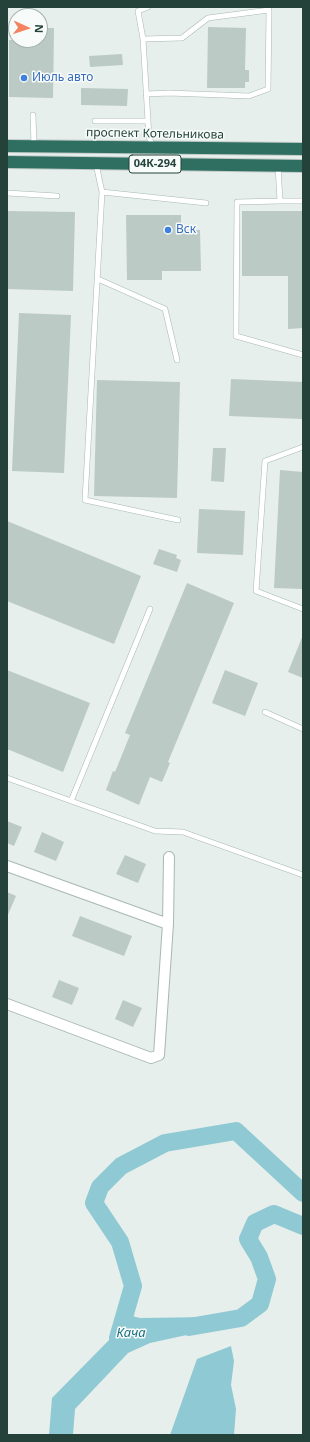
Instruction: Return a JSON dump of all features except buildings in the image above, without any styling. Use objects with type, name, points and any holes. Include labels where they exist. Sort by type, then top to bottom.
[{"type":"highway","name":"проспект Котельникова","points":[[7,146],[303,149]]},
{"type":"highway","name":"04К-294","points":[[7,162],[303,166]]},
{"type":"street","points":[[7,1004],[151,1058],[159,1055],[168,924],[169,857]]},
{"type":"street","points":[[7,866],[168,924]]},
{"type":"lane","points":[[148,7],[138,9],[143,39],[149,137],[153,148]]},
{"type":"lane","points":[[143,39],[182,38],[208,18],[269,10],[268,89],[249,96],[146,94]]},
{"type":"lane","points":[[33,115],[34,146]]},
{"type":"lane","points":[[95,121],[148,121]]},
{"type":"lane","points":[[96,163],[102,192],[85,500],[178,520]]},
{"type":"lane","points":[[278,166],[280,201]]},
{"type":"lane","points":[[102,192],[206,203]]},
{"type":"lane","points":[[7,193],[57,196]]},
{"type":"lane","points":[[303,202],[237,202],[236,336],[303,355]]},
{"type":"lane","points":[[98,279],[165,309],[177,360]]},
{"type":"lane","points":[[303,447],[266,461],[256,591],[303,609]]},
{"type":"lane","points":[[71,801],[150,609]]},
{"type":"lane","points":[[265,712],[303,729]]},
{"type":"lane","points":[[7,778],[155,831],[183,832],[303,875]]},
{"type":"water","name":"Кача","points":[[120,1313],[140,1318],[212,1317],[214,1329],[150,1343],[128,1353],[75,1409],[73,1435],[49,1435],[52,1398],[112,1337]]},
{"type":"water","points":[[231,1346],[234,1361],[231,1385],[236,1409],[234,1435],[170,1435],[197,1359]]},
{"type":"waterway","name":"Кача","points":[[118,1338],[133,1286],[120,1242],[94,1203],[100,1187],[121,1166],[165,1143],[236,1131],[303,1193]]},
{"type":"waterway","name":"Кача","points":[[189,1327],[241,1318],[260,1304],[267,1279],[259,1257],[248,1239],[255,1223],[274,1214],[303,1226]]},
{"type":"place","name":"Июль авто","points":[[24,78]]},
{"type":"place","name":"Вск","points":[[168,230]]}]
